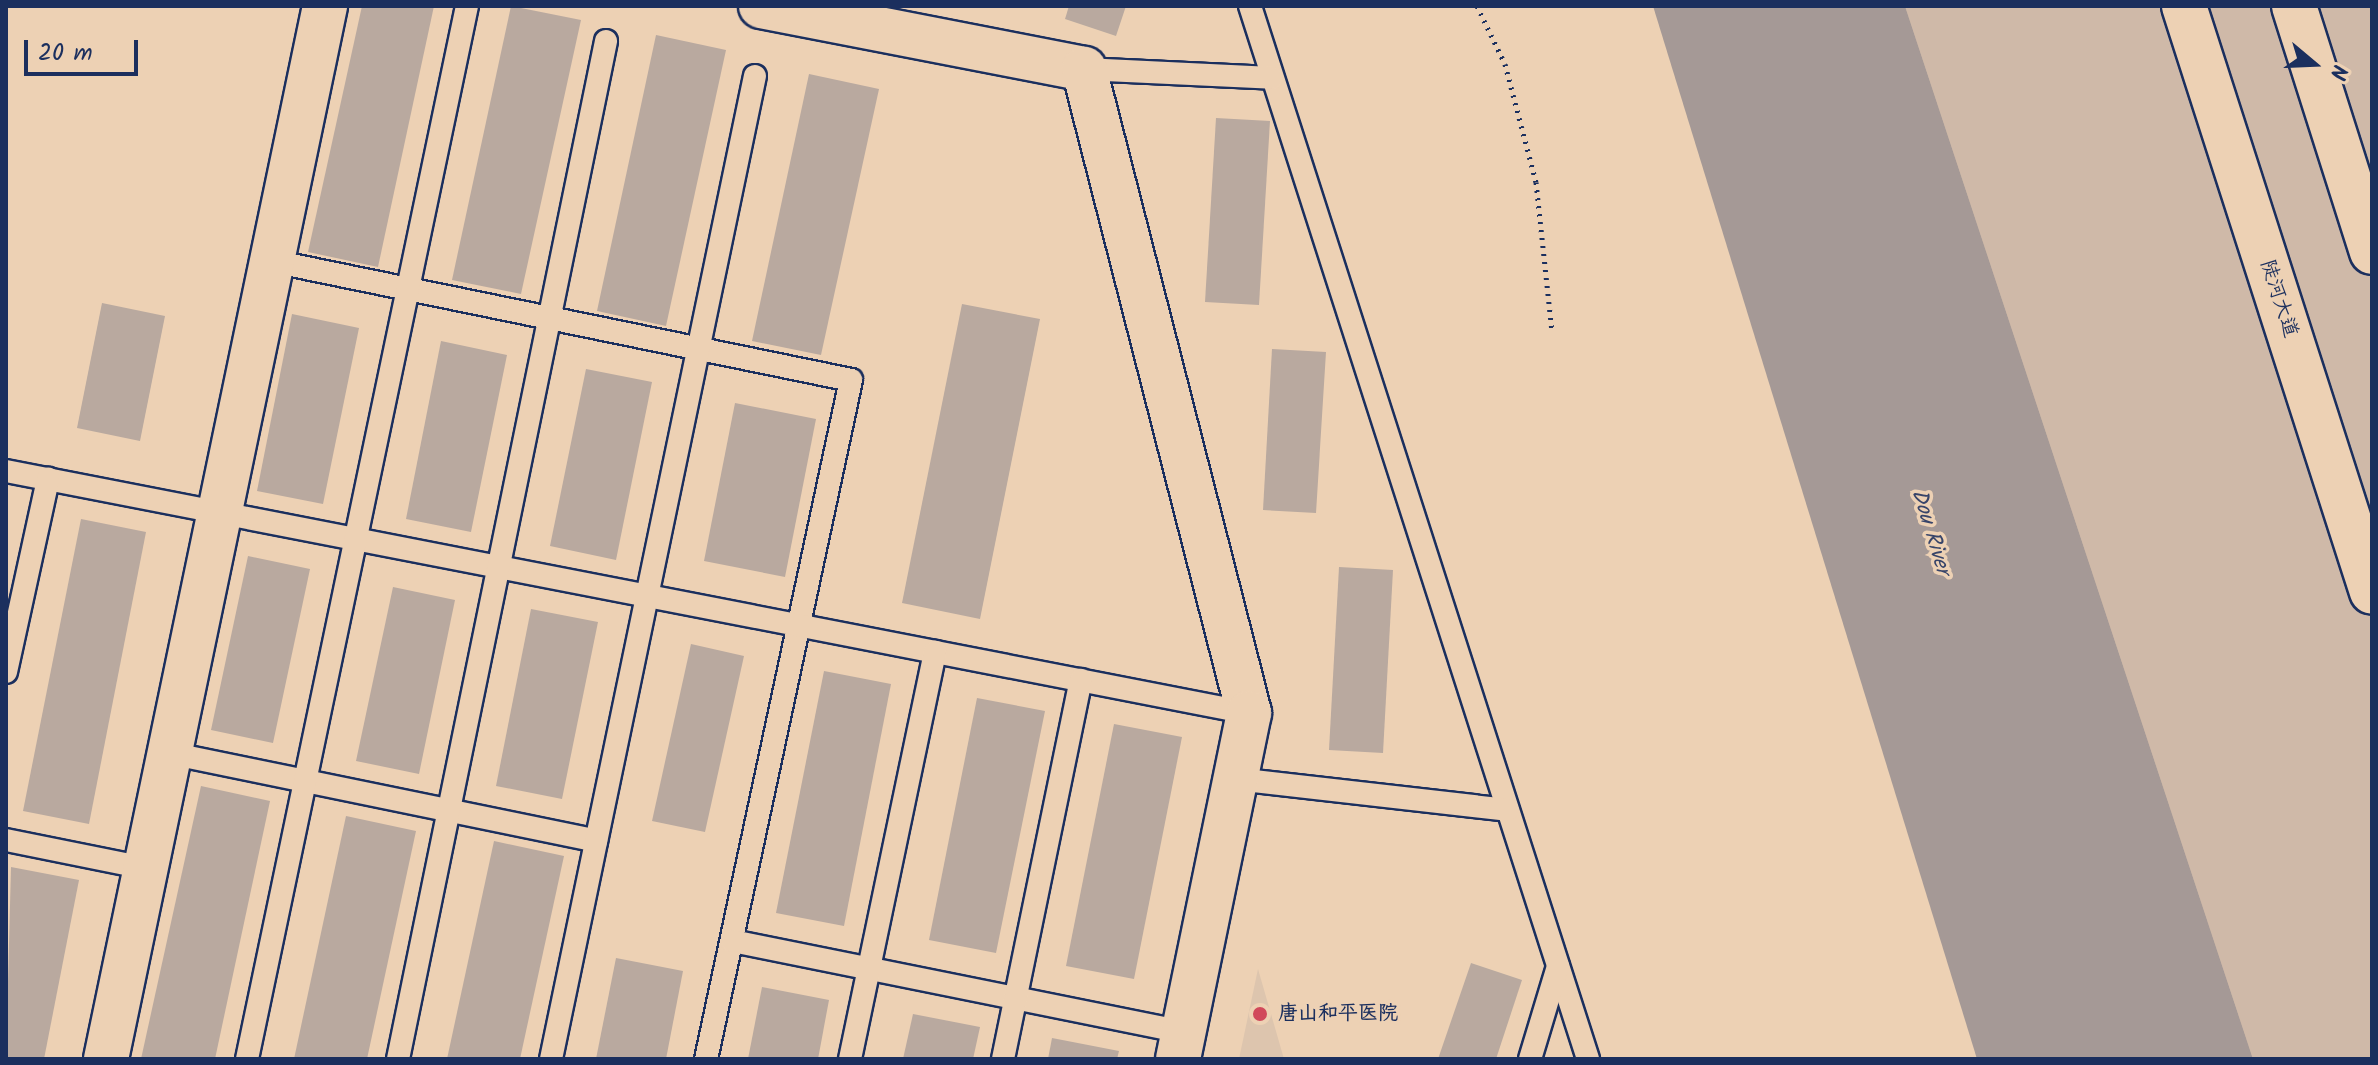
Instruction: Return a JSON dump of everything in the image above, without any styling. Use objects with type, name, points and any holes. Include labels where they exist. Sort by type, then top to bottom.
[{"type":"street","points":[[106,1059],[325,6]]},
{"type":"street","points":[[761,6],[1084,69],[1249,713],[1180,1046]]},
{"type":"street","name":"陡河大道","points":[[2184,6],[2372,592]]},
{"type":"street","points":[[2294,6],[2372,252]]},
{"type":"lane","points":[[247,1059],[467,6]]},
{"type":"lane","points":[[1250,6],[1588,1059]]},
{"type":"lane","points":[[398,1059],[606,41]]},
{"type":"lane","points":[[1084,69],[1272,78]]},
{"type":"lane","points":[[551,1059],[755,76]]},
{"type":"lane","points":[[272,261],[851,380],[706,1059]]},
{"type":"lane","points":[[6,471],[1249,713]]},
{"type":"lane","points":[[6,672],[48,479]]},
{"type":"lane","points":[[850,1059],[935,652]]},
{"type":"lane","points":[[1003,1059],[1081,680]]},
{"type":"lane","points":[[169,753],[596,841]]},
{"type":"lane","points":[[1236,779],[1507,810]]},
{"type":"lane","points":[[6,840],[145,868]]},
{"type":"lane","points":[[732,941],[1015,998],[1180,1046]]},
{"type":"lane","points":[[1530,1059],[1558,966]]},
{"type":"path","points":[[1477,6],[1505,64],[1536,182],[1552,331]]},
{"type":"shaded area","points":[[1905,6],[2372,6],[2372,1059],[2253,1059]]},
{"type":"shaded area","name":"唐山和平医院","points":[[1258,969],[1284,1059],[1239,1059]]},
{"type":"water","name":"Dou River","points":[[1653,6],[1905,6],[2253,1059],[1977,1059]]},
{"type":"building","points":[[362,6],[434,6],[378,267],[308,252]]},
{"type":"building","points":[[511,6],[581,20],[521,294],[452,280]]},
{"type":"building","points":[[1069,6],[1126,6],[1116,36],[1065,19]]},
{"type":"building","points":[[656,35],[726,50],[666,326],[597,311]]},
{"type":"building","points":[[809,74],[879,89],[821,355],[752,341]]},
{"type":"building","points":[[1216,118],[1270,121],[1259,305],[1205,302]]},
{"type":"building","points":[[102,303],[165,316],[140,441],[77,428]]},
{"type":"building","points":[[962,304],[1040,319],[980,619],[902,603]]},
{"type":"building","points":[[292,314],[359,328],[323,504],[257,491]]},
{"type":"building","points":[[441,341],[507,355],[471,532],[406,519]]},
{"type":"building","points":[[1272,349],[1326,352],[1316,513],[1263,510]]},
{"type":"building","points":[[586,369],[652,382],[616,560],[550,546]]},
{"type":"building","points":[[735,403],[816,419],[785,577],[704,561]]},
{"type":"building","points":[[81,519],[146,532],[89,824],[23,811]]},
{"type":"building","points":[[248,556],[310,569],[273,743],[211,730]]},
{"type":"building","points":[[1339,567],[1393,570],[1383,753],[1329,750]]},
{"type":"building","points":[[393,587],[455,600],[419,774],[356,761]]},
{"type":"building","points":[[531,609],[598,622],[562,799],[496,786]]},
{"type":"building","points":[[691,644],[744,656],[705,832],[652,821]]},
{"type":"building","points":[[824,671],[891,684],[844,926],[776,913]]},
{"type":"building","points":[[977,698],[1045,711],[996,953],[929,940]]},
{"type":"building","points":[[1114,724],[1182,737],[1134,979],[1066,966]]},
{"type":"building","points":[[201,786],[270,801],[215,1059],[141,1059]]},
{"type":"building","points":[[346,816],[416,831],[367,1059],[294,1059]]},
{"type":"building","points":[[494,841],[564,856],[520,1059],[447,1059]]},
{"type":"building","points":[[11,867],[79,880],[44,1059],[6,1059]]},
{"type":"building","points":[[616,958],[683,971],[666,1059],[596,1059]]},
{"type":"building","points":[[1471,963],[1522,980],[1496,1059],[1438,1059]]},
{"type":"building","points":[[762,987],[829,1000],[818,1059],[748,1059]]},
{"type":"building","points":[[913,1014],[980,1027],[973,1059],[903,1059]]},
{"type":"building","points":[[1052,1038],[1119,1051],[1117,1059],[1048,1059]]},
{"type":"place","name":"唐山和平医院","points":[[1260,1014]]}]
